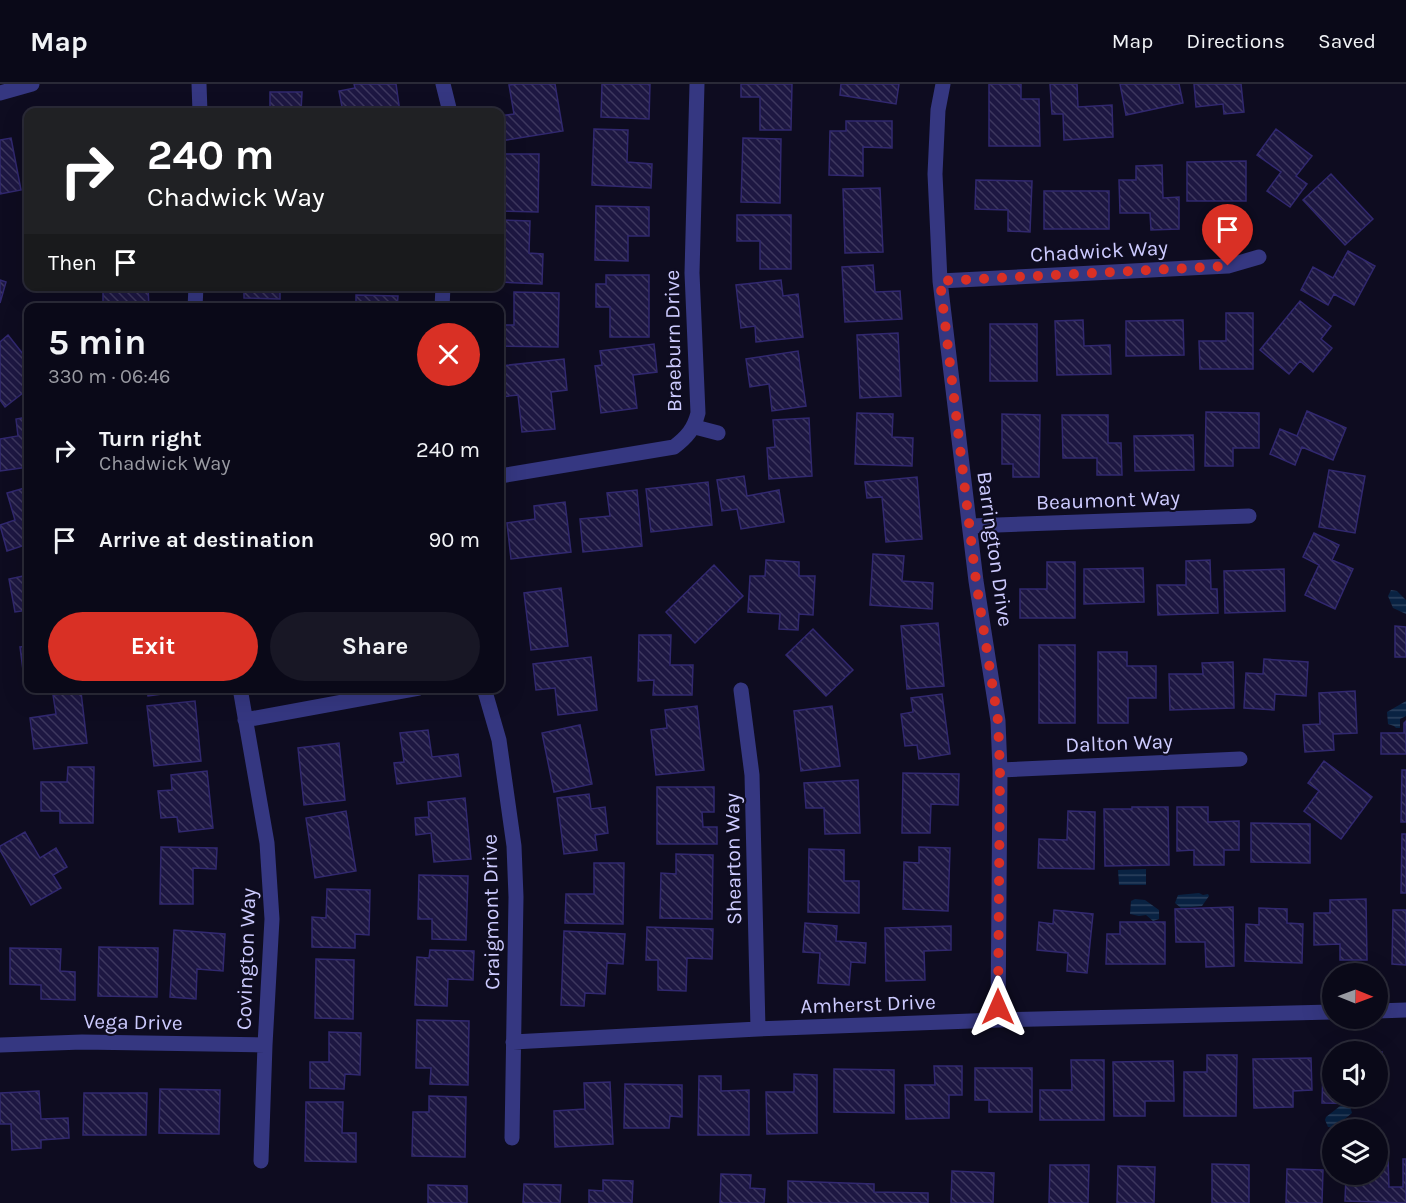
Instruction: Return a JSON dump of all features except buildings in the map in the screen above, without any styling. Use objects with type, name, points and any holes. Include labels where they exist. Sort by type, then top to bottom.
[{"type":"street","points":[[0,93],[32,84]]},
{"type":"street","points":[[200,84],[200,108]]},
{"type":"street","points":[[442,84],[449,108]]},
{"type":"street","name":"Braeburn Drive","points":[[504,475],[674,447],[695,427],[698,413],[692,273],[697,84]]},
{"type":"street","name":"Barrington Drive","points":[[944,84],[938,110],[935,174],[940,281],[976,581],[998,721],[1000,770],[998,1020]]},
{"type":"street","name":"Chadwick Way","points":[[940,281],[1228,266],[1259,256]]},
{"type":"street","points":[[695,427],[717,433]]},
{"type":"street","name":"Beaumont Way","points":[[970,526],[1249,516]]},
{"type":"street","name":"Shearton Way","points":[[741,690],[752,775],[758,1029]]},
{"type":"street","name":"Covington Way","points":[[241,693],[267,843],[272,920],[264,1045],[261,1161]]},
{"type":"street","points":[[245,720],[392,693]]},
{"type":"street","name":"Craigmont Drive","points":[[485,693],[499,740],[514,846],[516,897],[512,1138]]},
{"type":"street","name":"Dalton Way","points":[[1000,770],[1240,759]]},
{"type":"street","points":[[1388,1011],[1406,1010]]},
{"type":"street","name":"Amherst Drive","points":[[513,1042],[758,1029],[998,1020],[1322,1012]]},
{"type":"street","name":"Vega Drive","points":[[0,1045],[82,1042],[264,1045]]},
{"type":"water","points":[[1391,590],[1397,591],[1406,600],[1406,614],[1393,608],[1388,596]]},
{"type":"water","points":[[1406,701],[1406,716],[1400,719],[1400,728],[1388,724],[1387,712]]},
{"type":"water","points":[[1146,869],[1146,885],[1119,885],[1118,870]]},
{"type":"water","points":[[1199,893],[1209,896],[1202,906],[1181,908],[1175,903],[1178,895]]},
{"type":"water","points":[[1145,900],[1159,910],[1159,919],[1153,921],[1146,915],[1130,914],[1131,901]]},
{"type":"water","points":[[1339,1107],[1350,1107],[1352,1113],[1345,1119],[1325,1119]]},
{"type":"route","points":[[998,1007],[1000,770],[998,721],[976,581],[940,281],[1228,266]]}]
